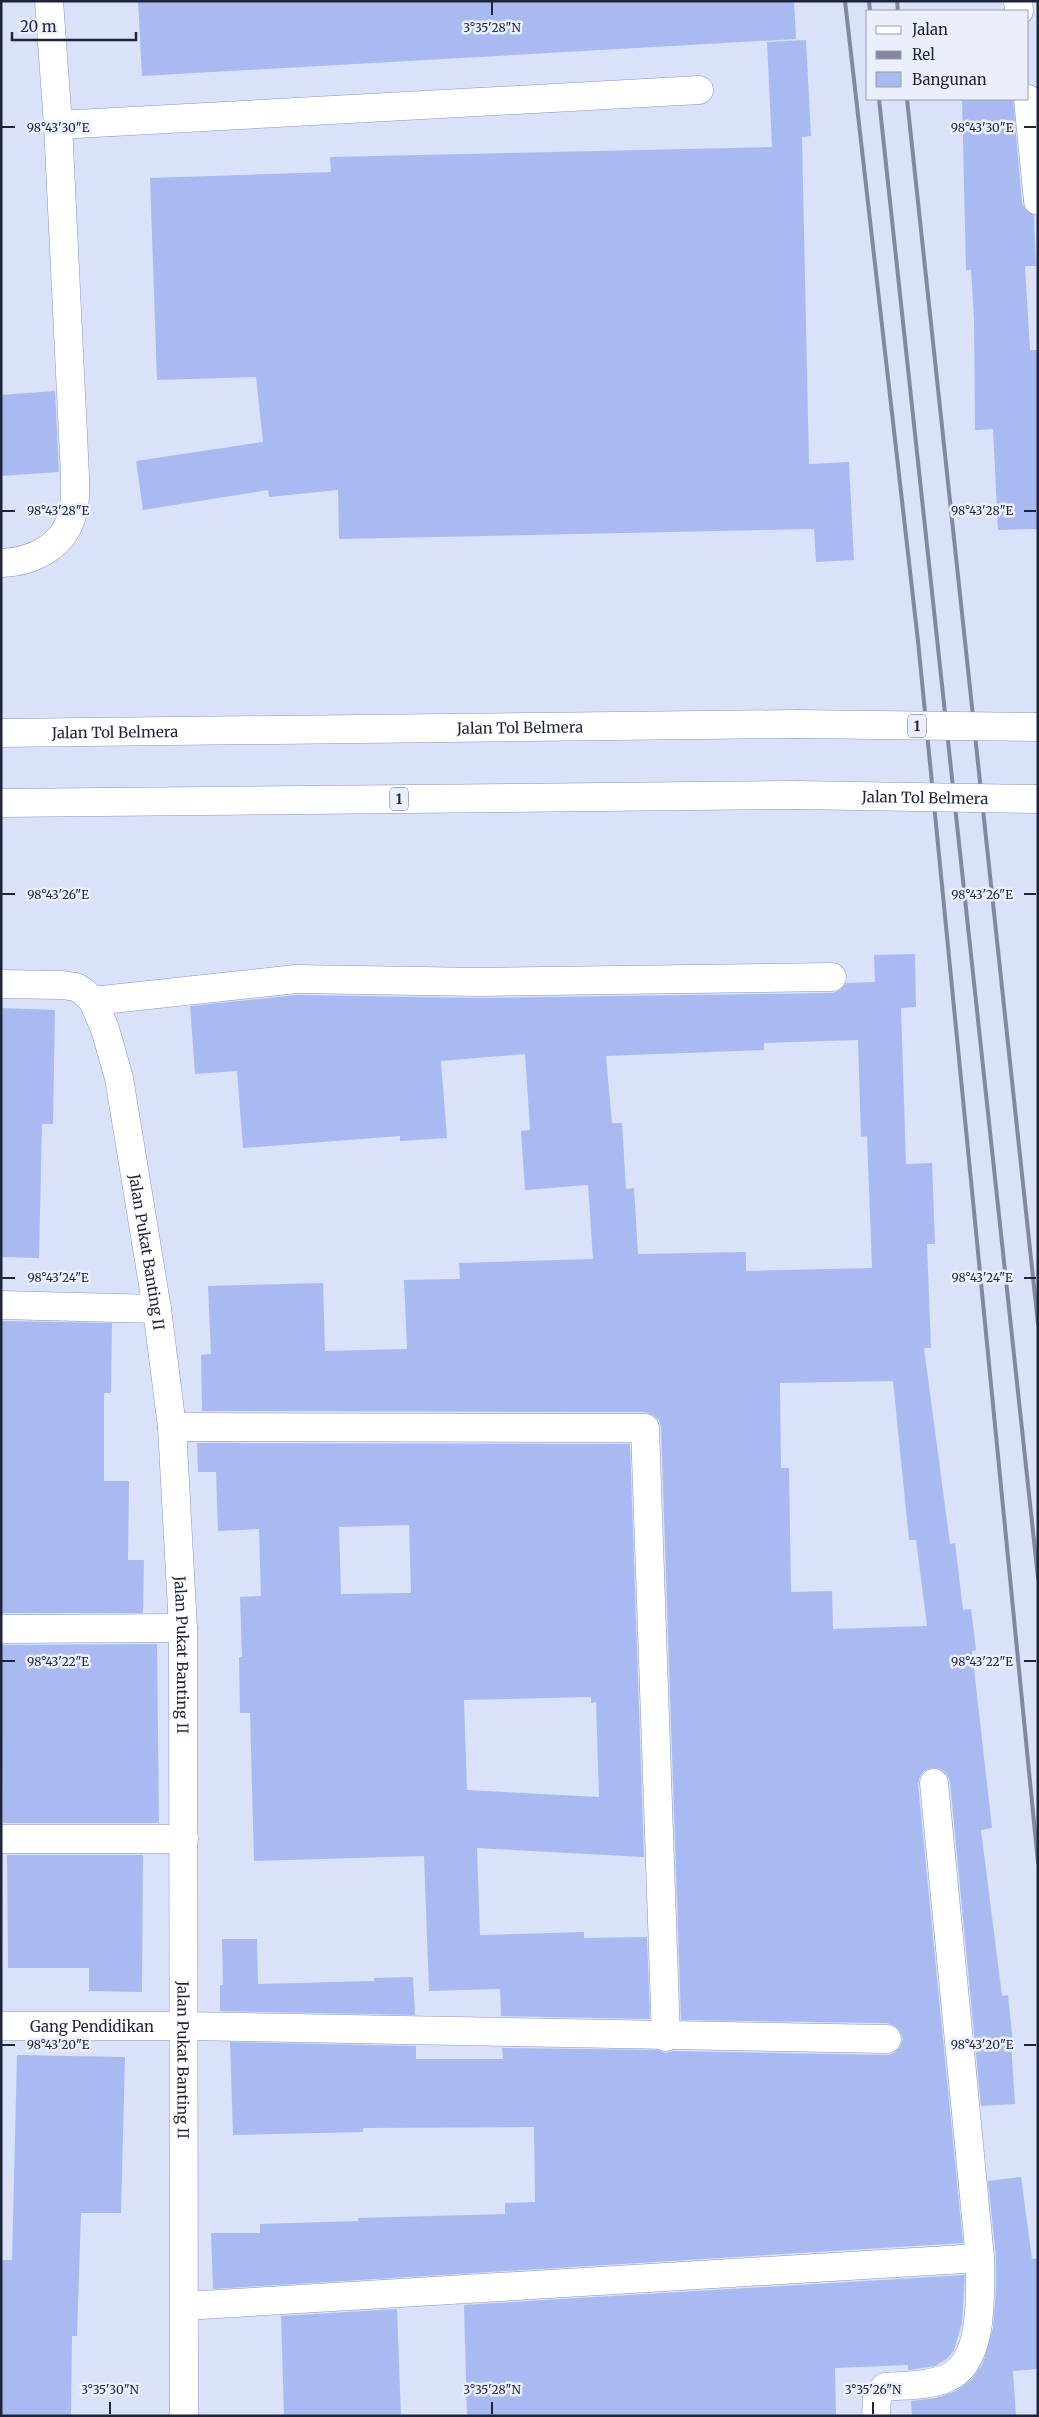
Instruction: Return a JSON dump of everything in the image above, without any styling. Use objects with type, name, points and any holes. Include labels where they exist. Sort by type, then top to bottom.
[{"type":"main road","points":[[1,563],[20,562],[39,555],[53,545],[63,533],[73,512],[75,476],[58,124],[49,1]]},
{"type":"main road","points":[[58,124],[699,90]]},
{"type":"main road","points":[[1028,100],[1038,201]]},
{"type":"main road","name":"Jalan Tol Belmera","points":[[1,733],[797,724],[1038,728]]},
{"type":"main road","name":"Jalan Tol Belmera","points":[[1,803],[798,795],[1038,799]]},
{"type":"main road","points":[[1,984],[76,987],[93,1000],[296,979],[481,982],[832,977]]},
{"type":"main road","name":"Jalan Pukat Banting II","points":[[93,1000],[105,1029],[119,1078],[157,1309],[172,1427],[183,1628],[184,2416]]},
{"type":"main road","points":[[1,1305],[157,1309]]},
{"type":"main road","points":[[172,1427],[645,1428],[666,2037]]},
{"type":"main road","points":[[1,1628],[183,1628]]},
{"type":"main road","points":[[876,2416],[877,2397],[885,2387],[927,2383],[947,2378],[966,2364],[971,2354],[978,2322],[980,2258],[934,1783]]},
{"type":"main road","points":[[1,1839],[184,1839]]},
{"type":"main road","name":"Gang Pendidikan","points":[[1,2026],[184,2026],[887,2040]]},
{"type":"main road","points":[[185,2306],[980,2258]]},
{"type":"building","points":[[138,1],[794,1],[796,39],[142,76]]},
{"type":"building","points":[[806,40],[811,136],[802,137],[809,464],[849,462],[854,560],[816,562],[814,529],[339,539],[338,490],[269,497],[268,490],[143,510],[136,461],[263,442],[256,377],[157,380],[150,178],[331,172],[330,157],[772,147],[767,42]]},
{"type":"building","points":[[962,100],[1013,100],[1022,203],[1026,210],[1034,216],[1036,266],[1025,266],[1030,350],[1038,350],[1038,529],[998,530],[993,429],[975,430],[974,319],[971,270],[966,270]]},
{"type":"building","points":[[55,391],[59,472],[1,476],[1,395]]},
{"type":"building","points":[[915,954],[916,1007],[901,1008],[906,1164],[932,1163],[935,1244],[927,1244],[931,1348],[924,1348],[950,1544],[955,1543],[963,1610],[971,1609],[976,1650],[972,1651],[992,1828],[981,1830],[1002,1996],[1008,1995],[1013,2043],[1011,2043],[1015,2104],[981,2106],[950,1782],[947,1774],[941,1769],[932,1768],[925,1770],[920,1776],[918,1784],[963,2243],[213,2289],[211,2233],[260,2233],[260,2224],[358,2221],[358,2218],[505,2214],[505,2203],[535,2202],[534,2127],[363,2128],[363,2132],[233,2135],[230,2042],[416,2046],[416,2059],[503,2059],[502,2048],[658,2050],[666,2053],[673,2051],[887,2055],[894,2053],[900,2047],[903,2039],[900,2031],[895,2026],[887,2023],[681,2020],[661,1427],[659,1420],[645,1412],[202,1411],[201,1355],[211,1354],[208,1286],[323,1283],[325,1351],[407,1349],[404,1280],[460,1279],[459,1263],[593,1259],[588,1185],[525,1190],[521,1131],[530,1130],[525,1054],[441,1061],[447,1138],[400,1141],[400,1136],[243,1148],[237,1071],[195,1074],[190,1006],[297,995],[481,998],[832,993],[840,990],[846,983],[875,982],[874,955]],"holes":[[[858,1040],[861,1137],[867,1136],[872,1268],[746,1271],[746,1252],[638,1254],[634,1188],[626,1189],[622,1123],[612,1123],[606,1056],[764,1050],[764,1043]],[[893,1381],[909,1540],[916,1540],[927,1626],[833,1629],[832,1591],[791,1592],[789,1468],[781,1468],[780,1383]]]},
{"type":"building","points":[[1,1008],[55,1010],[53,1124],[42,1124],[39,1258],[1,1257]]},
{"type":"building","points":[[1,1321],[112,1323],[111,1393],[104,1393],[104,1481],[129,1481],[128,1560],[144,1560],[143,1613],[1,1613]]},
{"type":"building","points":[[197,1443],[630,1444],[644,1857],[477,1848],[480,1935],[584,1932],[584,1938],[647,1937],[650,2019],[501,2016],[500,1989],[429,1991],[424,1856],[254,1861],[250,1713],[240,1713],[239,1657],[242,1657],[240,1597],[261,1596],[259,1529],[218,1531],[216,1472],[198,1472]],"holes":[[[409,1525],[411,1593],[341,1594],[339,1527]],[[591,1697],[591,1703],[596,1702],[599,1797],[467,1790],[464,1700]]]},
{"type":"building","points":[[157,1644],[159,1823],[3,1823],[1,1645]]},
{"type":"building","points":[[7,1855],[143,1855],[142,1992],[89,1991],[89,1968],[8,1968]]},
{"type":"building","points":[[222,1939],[257,1939],[258,1984],[374,1981],[374,1978],[413,1977],[415,2015],[220,2011],[220,1985],[223,1985]]},
{"type":"building","points":[[17,2055],[125,2057],[121,2213],[81,2213],[77,2336],[72,2336],[71,2416],[1,2416],[1,2260],[12,2260]]},
{"type":"building","points":[[1021,2177],[1032,2259],[1038,2258],[1038,2369],[1013,2371],[1016,2416],[912,2416],[911,2401],[936,2398],[956,2391],[972,2379],[983,2363],[993,2328],[996,2290],[996,2257],[988,2181]]},
{"type":"building","points":[[965,2275],[962,2323],[954,2350],[948,2358],[935,2366],[908,2370],[908,2365],[835,2368],[836,2416],[467,2416],[464,2305]]},
{"type":"building","points":[[397,2309],[401,2416],[284,2416],[281,2316]]},
{"type":"railway","points":[[845,1],[918,641],[1038,1863]]},
{"type":"railway","points":[[869,1],[870,10]]},
{"type":"railway","points":[[897,1],[898,10]]},
{"type":"railway","points":[[879,100],[1038,1578]]},
{"type":"railway","points":[[907,100],[1038,1324]]}]
